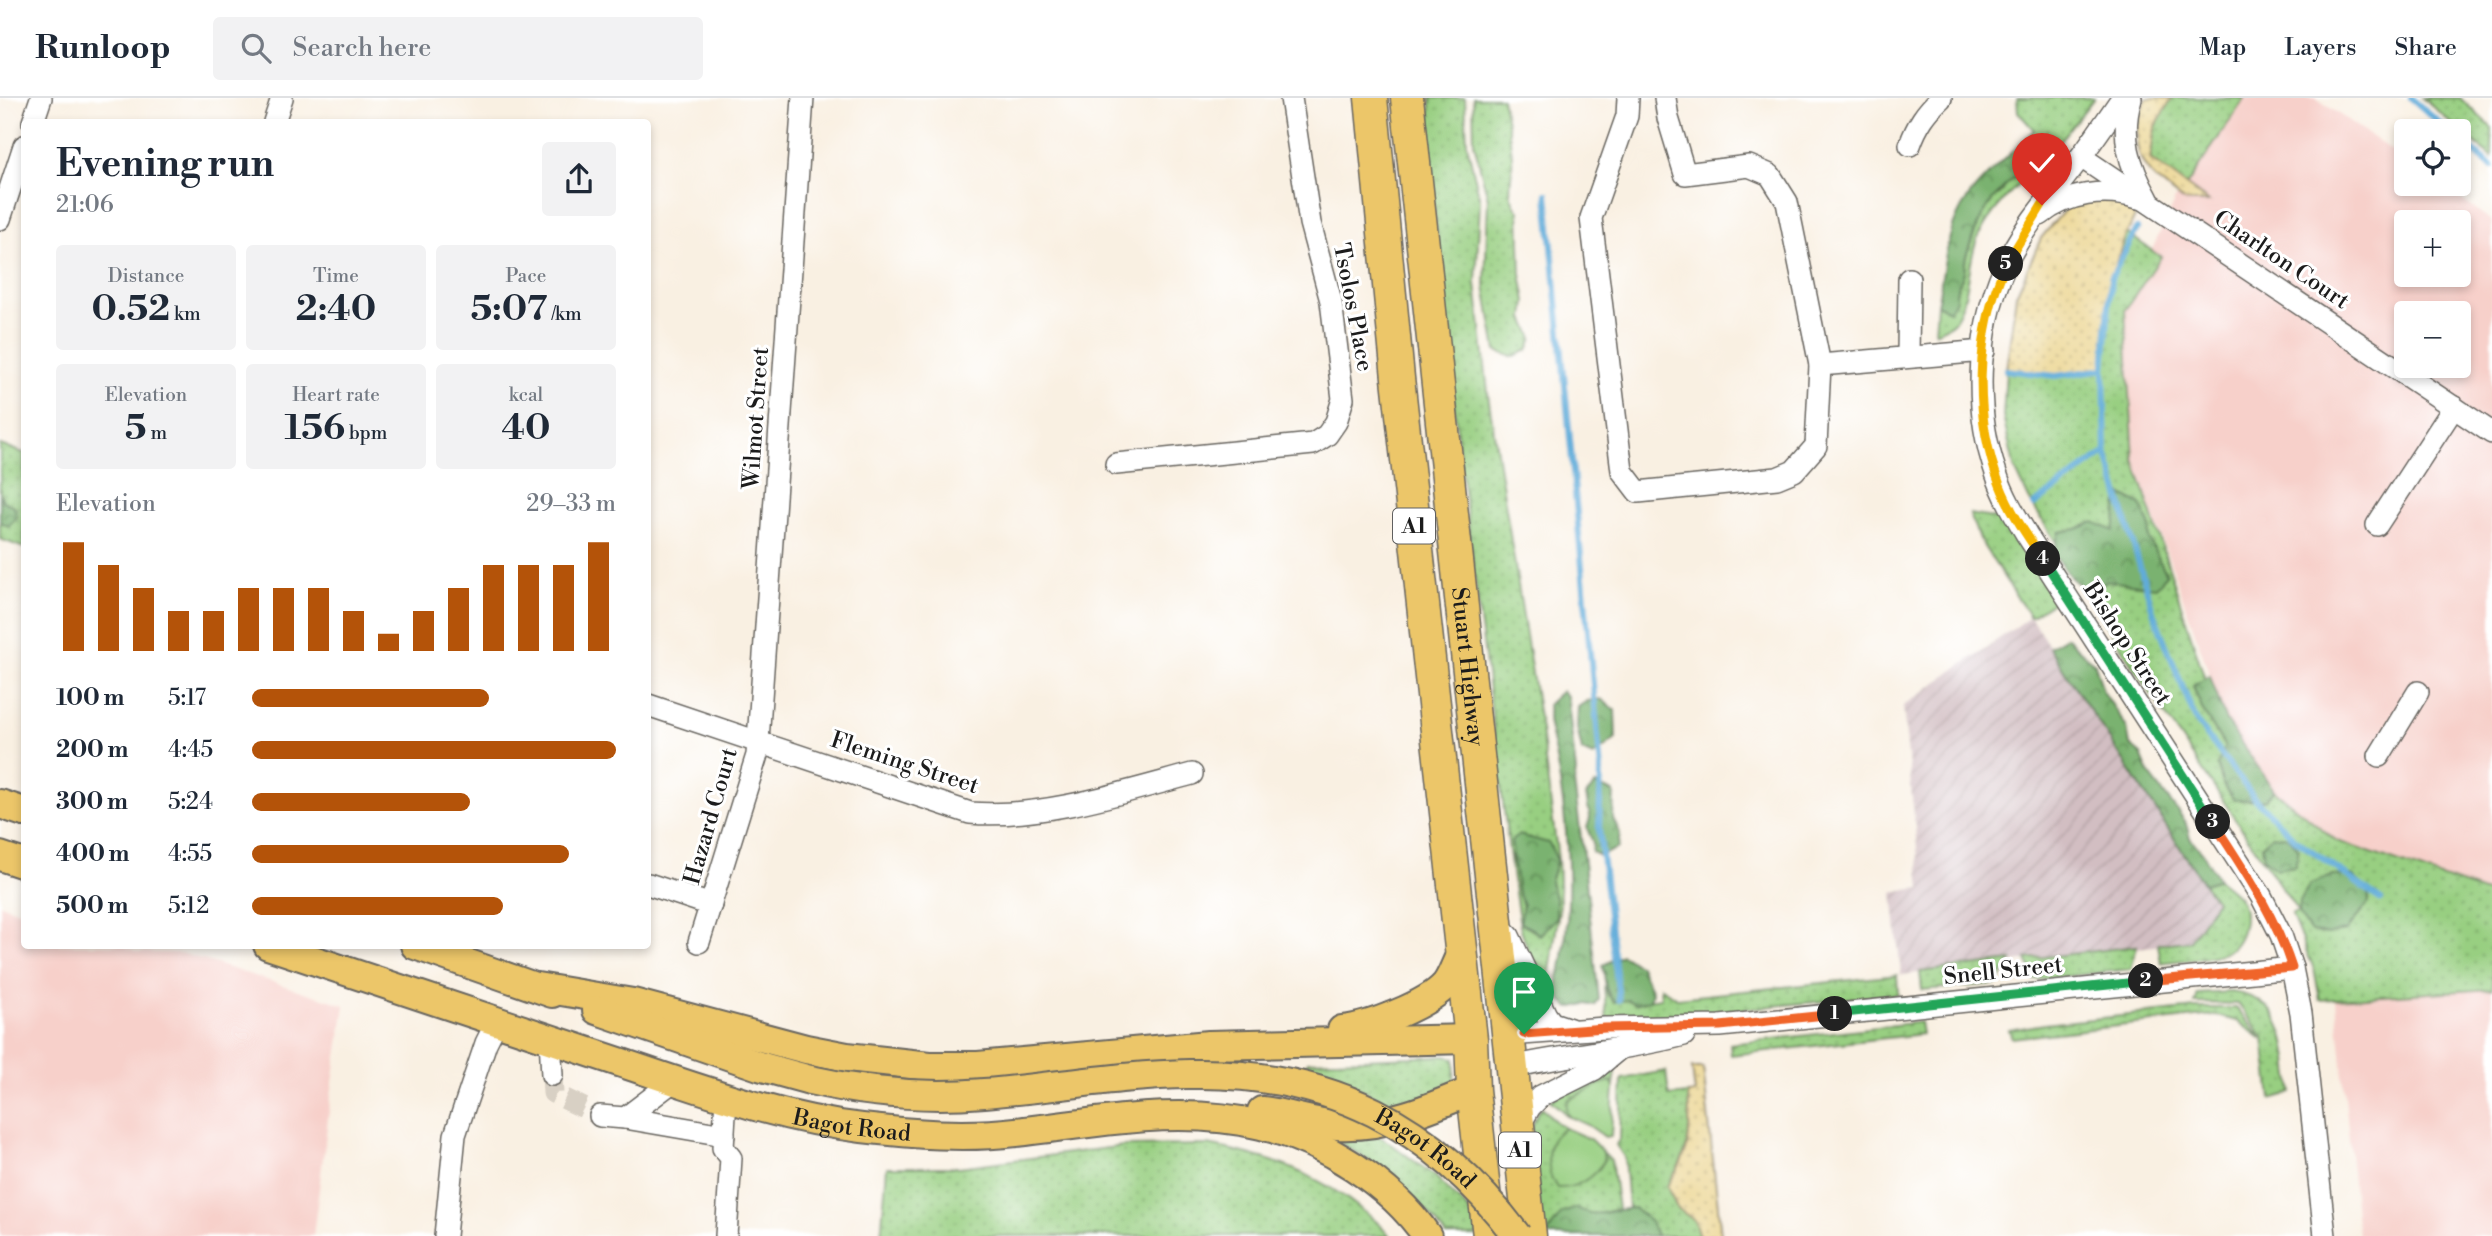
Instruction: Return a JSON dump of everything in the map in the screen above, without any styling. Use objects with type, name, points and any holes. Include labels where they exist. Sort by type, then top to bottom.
[{"type":"highway","name":"Stuart Highway","points":[[1371,98],[1400,392],[1471,1039],[1473,1090],[1489,1236]]},
{"type":"highway","name":"Stuart Highway","points":[[1407,98],[1530,1236]]},
{"type":"highway","points":[[1471,1039],[1509,1035]]},
{"type":"highway","points":[[1473,1090],[1512,1067]]},
{"type":"main road","points":[[0,804],[21,811]]},
{"type":"main road","points":[[0,856],[21,863]]},
{"type":"main road","name":"Bagot Road","points":[[280,949],[726,1098],[826,1123],[928,1135],[1013,1133],[1136,1116],[1221,1117],[1261,1125],[1312,1143],[1351,1164],[1406,1210],[1427,1236]]},
{"type":"main road","name":"Bagot Road","points":[[427,949],[537,987],[612,1017],[759,1066],[810,1080],[871,1092],[921,1095],[984,1093],[1108,1079],[1187,1074],[1237,1075],[1321,1090],[1356,1103],[1417,1137],[1451,1162],[1478,1188],[1517,1236]]},
{"type":"main road","points":[[1080,1056],[1142,1044],[1366,1026],[1434,993],[1446,983],[1461,954]]},
{"type":"main road","name":"Bagot Road","points":[[537,987],[633,1003],[806,1049],[888,1063],[930,1066],[978,1066],[1209,1045],[1471,1039]]},
{"type":"main road","points":[[1136,1116],[1161,1108],[1192,1104],[1249,1109],[1319,1122],[1353,1125],[1412,1114],[1473,1090]]},
{"type":"street","points":[[34,119],[41,98]]},
{"type":"street","points":[[275,119],[282,98]]},
{"type":"street","name":"Wilmot Street","points":[[759,741],[803,98]]},
{"type":"street","name":"Tsolos Place","points":[[1116,464],[1314,444],[1327,435],[1336,422],[1343,399],[1331,301],[1310,223],[1290,98]]},
{"type":"street","points":[[1628,98],[1627,116],[1591,218],[1622,471],[1639,492],[1777,478],[1794,471],[1816,446],[1820,365],[1787,202],[1770,175],[1749,166],[1685,174],[1668,118],[1665,98]]},
{"type":"street","points":[[1910,145],[1925,113],[1941,98]]},
{"type":"street","name":"Bishop Street","points":[[2122,98],[2081,157],[2042,205],[2011,253],[1996,290],[1983,351],[1983,419],[1995,471],[2006,500],[2261,896],[2281,935],[2292,968],[2307,1058],[2325,1236]]},
{"type":"street","points":[[2132,98],[2126,127],[2127,151],[2137,179],[2150,202]]},
{"type":"street","points":[[0,219],[21,155]]},
{"type":"street","name":"Charlton Court","points":[[2081,157],[2492,433]]},
{"type":"street","points":[[2028,227],[2046,209],[2071,198],[2109,194],[2150,202]]},
{"type":"street","points":[[1908,356],[1909,279]]},
{"type":"street","points":[[1820,365],[1983,351]]},
{"type":"street","points":[[2377,526],[2454,407]]},
{"type":"street","points":[[2379,756],[2418,692]]},
{"type":"street","name":"Fleming Street","points":[[651,706],[937,804],[978,814],[1024,813],[1192,774]]},
{"type":"street","name":"Hazard Court","points":[[699,942],[756,764],[759,741]]},
{"type":"street","name":"Hazard Court","points":[[651,885],[711,905]]},
{"type":"street","points":[[1495,920],[1509,936],[1546,1015],[1552,1023],[1573,1030]]},
{"type":"street","name":"Snell Street","points":[[1509,1035],[1573,1030],[1720,1026],[2292,968]]},
{"type":"street","points":[[445,1236],[455,1135],[486,1043],[497,1021]]},
{"type":"street","name":"Snell Street","points":[[1512,1067],[1554,1057],[1651,1044],[1720,1026]]},
{"type":"street","points":[[550,1039],[552,1075]]},
{"type":"street","points":[[1518,1128],[1530,1107],[1541,1096],[1595,1069],[1619,1049]]},
{"type":"street","points":[[625,1118],[675,1080]]},
{"type":"street","points":[[726,1098],[723,1142],[730,1158],[726,1236]]},
{"type":"street","points":[[600,1116],[625,1118],[723,1142]]},
{"type":"shaded area","points":[[2243,98],[2316,98],[2394,153],[2394,196],[2456,196],[2492,221],[2492,894],[2337,841],[2274,790],[2226,721],[2134,459],[2125,309],[2183,182]]},
{"type":"shaded area","points":[[2030,617],[2216,901],[2189,942],[1901,975],[1893,892],[1921,888],[1903,706]]},
{"type":"shaded area","points":[[0,904],[21,912],[21,949],[131,949],[138,952],[182,953],[345,1005],[313,1236],[0,1236]]},
{"type":"shaded area","points":[[2492,989],[2492,1236],[2358,1236],[2336,1000]]},
{"type":"green space","points":[[1431,98],[1465,98],[1467,144],[1480,200],[1476,283],[1489,401],[1541,730],[1558,859],[1560,904],[1547,991],[1541,990],[1520,926],[1511,866],[1459,452],[1428,149]],"holes":[[[1511,855],[1557,860],[1550,882],[1556,901],[1556,918],[1540,935],[1521,923],[1523,905]]]},
{"type":"green space","points":[[1473,98],[1502,98],[1509,136],[1512,165],[1510,191],[1519,211],[1521,274],[1526,301],[1524,318],[1533,338],[1528,350],[1513,357],[1496,351],[1485,286],[1488,199],[1474,143]]},
{"type":"green space","points":[[2017,98],[2094,98],[2040,167],[2013,190],[1987,222],[1976,242],[1959,313],[1952,323],[1935,332],[1937,304],[1949,310],[1983,212],[1988,203],[2003,191],[2024,162],[2016,148],[2034,130],[2018,112]]},
{"type":"green space","points":[[2172,98],[2245,98],[2186,186],[2150,159],[2155,128]]},
{"type":"green space","points":[[2422,98],[2460,98],[2492,128],[2492,158],[2471,140],[2471,119],[2446,119]]},
{"type":"green space","points":[[2016,148],[2024,162],[2021,173],[1994,198],[1981,218],[1966,256],[1956,300],[1949,310],[1937,304],[1954,223],[1972,192]]},
{"type":"green space","points":[[2127,233],[2161,257],[2125,310],[2134,459],[2205,679],[2193,687],[2203,711],[2225,747],[2234,800],[2265,800],[2274,790],[2337,841],[2486,893],[2492,892],[2492,989],[2320,1000],[2314,969],[2291,914],[2298,912],[2135,670],[2029,499],[2014,467],[2003,416],[2006,370],[2056,376],[2104,369],[2111,278]]},
{"type":"green space","points":[[0,445],[21,452],[21,547],[0,539]]},
{"type":"green space","points":[[0,492],[3,501],[14,506],[17,517],[9,526],[0,522]]},
{"type":"green space","points":[[2119,493],[2141,505],[2150,527],[2149,540],[2167,575],[2156,587],[2107,581],[2090,592],[2072,579],[2053,554],[2059,532],[2094,522],[2114,531]]},
{"type":"green space","points":[[1970,514],[2003,520],[2056,600],[2030,617],[1979,539]]},
{"type":"green space","points":[[2066,637],[2095,664],[2103,691],[2127,728],[2130,745],[2141,754],[2149,774],[2185,821],[2190,838],[2203,853],[2218,879],[2204,884],[2049,647]]},
{"type":"green space","points":[[2210,676],[2226,721],[2274,790],[2265,800],[2234,800],[2223,784],[2217,765],[2225,747],[2203,711],[2193,686]]},
{"type":"green space","points":[[1562,691],[1568,702],[1576,772],[1574,783],[1599,999],[1595,1006],[1587,1004],[1569,1008],[1555,993],[1566,929],[1568,860],[1561,790],[1548,723],[1548,704]]},
{"type":"green space","points":[[1601,699],[1615,710],[1616,739],[1593,756],[1582,751],[1577,728],[1578,707],[1587,701]]},
{"type":"green space","points":[[1595,785],[1614,792],[1613,819],[1620,833],[1618,848],[1600,856],[1592,852],[1593,843],[1587,828],[1590,818],[1586,795]]},
{"type":"green space","points":[[1519,835],[1549,843],[1557,860],[1550,882],[1556,901],[1556,918],[1540,935],[1520,923],[1523,905],[1518,893],[1511,841]]},
{"type":"green space","points":[[2272,835],[2289,837],[2299,849],[2295,866],[2277,869],[2264,858],[2262,845]]},
{"type":"green space","points":[[2352,875],[2368,890],[2369,903],[2346,931],[2328,934],[2311,932],[2298,913],[2299,902],[2310,884],[2332,876]]},
{"type":"green space","points":[[2218,879],[2237,895],[2242,905],[2244,922],[2239,939],[2228,951],[2221,954],[2161,963],[2158,944],[2190,941],[2216,901],[2204,884]]},
{"type":"green space","points":[[2137,946],[2131,969],[2033,980],[2027,959]]},
{"type":"green space","points":[[1622,955],[1640,966],[1652,992],[1650,1000],[1635,1004],[1628,1000],[1614,1002],[1611,998],[1603,965]]},
{"type":"green space","points":[[2012,961],[1996,984],[1922,990],[1920,972]]},
{"type":"green space","points":[[1897,975],[1898,994],[1607,1022],[1604,986],[1609,997],[1639,1001],[1661,998],[1660,987],[1677,998]]},
{"type":"green space","points":[[2231,992],[2250,996],[2264,1004],[2274,1015],[2285,1043],[2292,1093],[2271,1099],[2264,1038],[2238,1004],[2195,1003],[2198,994]]},
{"type":"green space","points":[[2196,1008],[2236,1008],[2262,1039],[2237,1021],[2214,1015],[2012,1038],[2009,1030],[2045,1024]]},
{"type":"green space","points":[[1920,1022],[1922,1034],[1731,1055],[1730,1044]]},
{"type":"green space","points":[[1445,1056],[1455,1058],[1454,1081],[1431,1096],[1393,1107],[1361,1089],[1303,1069],[1308,1061]]},
{"type":"green space","points":[[1616,1071],[1614,1086],[1611,1082],[1566,1107],[1568,1116],[1550,1100],[1606,1072]]},
{"type":"green space","points":[[1666,1071],[1669,1096],[1688,1094],[1689,1122],[1685,1152],[1667,1186],[1677,1208],[1694,1220],[1699,1236],[1656,1236],[1651,1222],[1634,1208],[1628,1208],[1624,1157],[1616,1145],[1620,1138],[1622,1079]]},
{"type":"green space","points":[[1611,1081],[1614,1086],[1611,1136],[1605,1137],[1568,1116],[1566,1107],[1568,1100]]},
{"type":"green space","points":[[1542,1107],[1565,1128],[1560,1130],[1599,1169],[1604,1161],[1603,1152],[1611,1160],[1618,1209],[1593,1214],[1577,1208],[1548,1232],[1548,1236],[1541,1236],[1532,1127]]},
{"type":"green space","points":[[1565,1128],[1590,1139],[1603,1152],[1604,1161],[1584,1181],[1557,1188],[1550,1173],[1548,1155],[1553,1139]]},
{"type":"green space","points":[[1320,1132],[1372,1132],[1390,1143],[1436,1177],[1476,1218],[1477,1236],[1446,1236],[1420,1204],[1390,1176],[1356,1152]]},
{"type":"green space","points":[[1208,1145],[1270,1160],[1327,1185],[1377,1222],[1390,1236],[881,1236],[887,1167],[959,1167],[1124,1146]]},
{"type":"green space","points":[[1577,1208],[1598,1214],[1634,1208],[1651,1222],[1656,1236],[1548,1236],[1562,1213]]},
{"type":"sand","points":[[2146,98],[2172,98],[2155,128],[2150,159],[2209,202],[2182,200],[2153,177],[2145,167],[2137,146],[2137,135]]},
{"type":"sand","points":[[2088,200],[2118,201],[2137,212],[2111,278],[2104,369],[2056,376],[2006,370],[2016,295],[2041,238],[2066,208]]},
{"type":"sand","points":[[1692,1068],[1703,1068],[1719,1236],[1699,1236],[1694,1220],[1677,1208],[1667,1186],[1686,1152],[1688,1094],[1695,1093]]},
{"type":"waterway","points":[[2411,98],[2435,119]]},
{"type":"waterway","points":[[2471,149],[2492,167]]},
{"type":"waterway","points":[[1547,194],[1601,770],[1599,829],[1619,1000]]},
{"type":"waterway","points":[[2137,229],[2111,278],[2104,369],[2106,452],[2154,614],[2196,721],[2255,799],[2295,839],[2381,900]]},
{"type":"waterway","points":[[2006,370],[2056,376],[2104,369]]},
{"type":"waterway","points":[[2034,505],[2106,452]]},
{"type":"tunnel","points":[[552,1075],[553,1093],[600,1116]]},
{"type":"route","points":[[1524,1034],[1605,1028],[1720,1026],[2292,968],[2281,935],[2261,896],[2027,535],[2006,500],[1995,471],[1983,419],[1983,351],[1986,331],[2004,267],[2042,205]]}]
